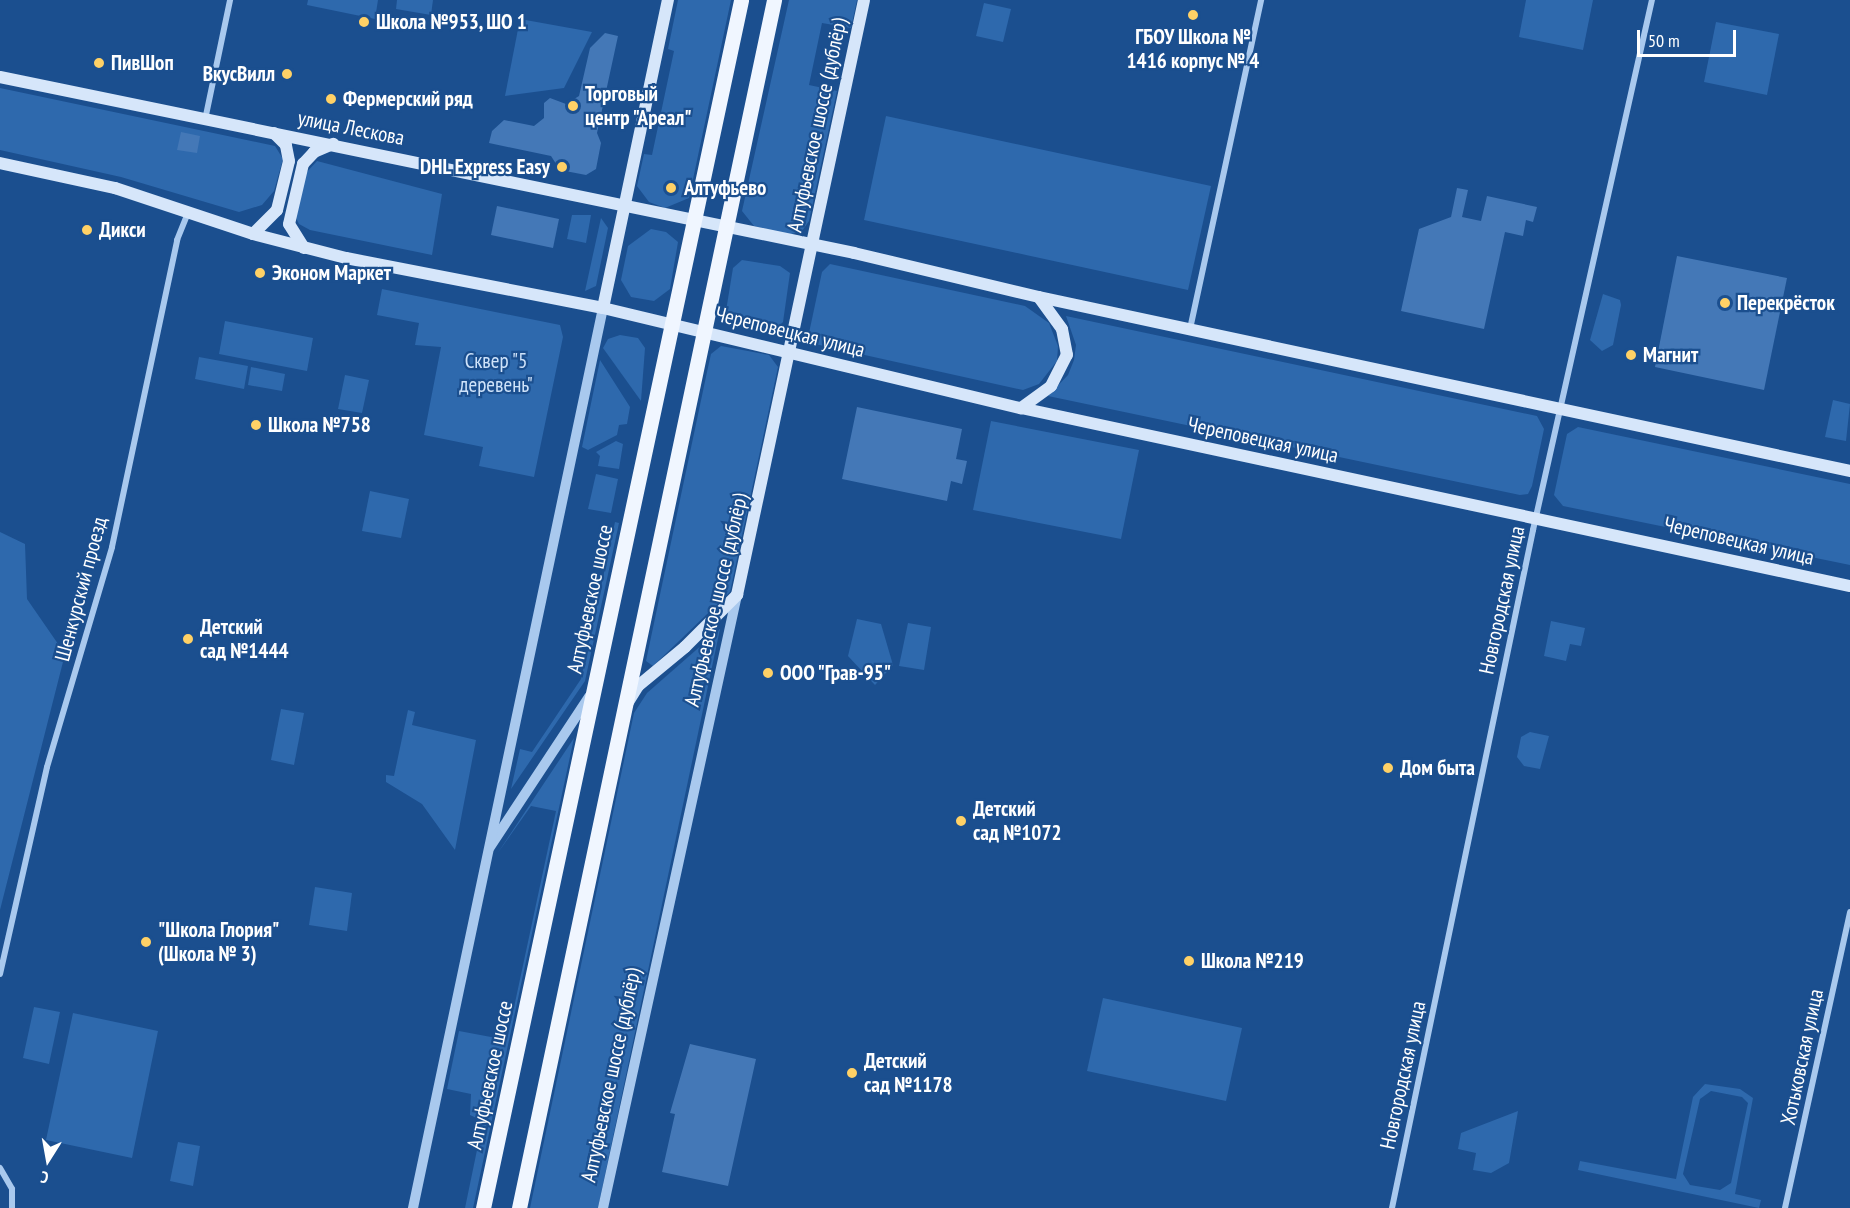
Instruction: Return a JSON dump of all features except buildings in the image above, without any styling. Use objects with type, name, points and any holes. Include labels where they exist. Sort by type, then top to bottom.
[{"type":"main road","points":[[603,308],[668,0]]},
{"type":"main road","name":"Алтуфьевское шоссе","points":[[483,1208],[741,0]]},
{"type":"main road","points":[[519,1208],[620,716],[774,0]]},
{"type":"main road","name":"Алтуфьевское шоссе (дублёр)","points":[[737,595],[864,0]]},
{"type":"main road","name":"улица Лескова","points":[[0,77],[205,120],[334,144],[693,220]]},
{"type":"main road","points":[[253,234],[277,210],[289,161],[286,145],[273,133]]},
{"type":"main road","points":[[304,248],[289,224],[303,164],[314,152],[334,144]]},
{"type":"main road","points":[[0,163],[115,188],[253,234],[304,248],[603,308],[671,324]]},
{"type":"main road","points":[[693,220],[1039,297],[1850,471]]},
{"type":"main road","points":[[1021,408],[1051,386],[1066,355],[1062,329],[1039,297]]},
{"type":"main road","name":"Череповецкая улица","points":[[671,324],[1021,408],[1537,516],[1850,586]]},
{"type":"main road","points":[[620,716],[638,686],[685,647],[737,595]]},
{"type":"street","points":[[205,120],[230,0]]},
{"type":"street","points":[[1190,329],[1261,0]]},
{"type":"street","name":"Новгородская улица","points":[[1392,1208],[1560,409],[1652,0]]},
{"type":"street","name":"Шенкурский проезд","points":[[0,974],[47,766],[112,547],[177,240],[188,213]]},
{"type":"street","points":[[413,1208],[603,308]]},
{"type":"street","name":"Алтуфьевское шоссе (дублёр)","points":[[603,1208],[737,595]]},
{"type":"street","points":[[487,852],[592,692]]},
{"type":"street","name":"Хотьковская улица","points":[[1785,1208],[1850,912]]},
{"type":"street","points":[[0,1168],[12,1189],[12,1208]]},
{"type":"green space","points":[[308,0],[378,0],[375,19],[307,5]]},
{"type":"green space","points":[[397,0],[433,0],[431,15],[396,9]]},
{"type":"green space","points":[[678,0],[731,0],[689,198],[665,208],[649,202],[637,186],[644,154],[652,155],[674,51],[668,49]]},
{"type":"green space","points":[[789,0],[857,0],[851,28],[822,23],[809,85],[837,91],[809,221],[802,231],[788,235],[754,226],[742,211]]},
{"type":"green space","points":[[1526,0],[1593,0],[1583,50],[1519,37]]},
{"type":"green space","points":[[984,3],[1011,9],[1003,42],[976,36]]},
{"type":"green space","points":[[520,19],[592,32],[564,88],[505,96]]},
{"type":"green space","points":[[1716,22],[1779,34],[1767,95],[1704,82]]},
{"type":"green space","points":[[0,88],[275,146],[283,159],[274,191],[262,205],[239,212],[121,177],[0,150]]},
{"type":"green space","points":[[886,116],[1211,186],[1188,290],[864,220]]},
{"type":"green space","points":[[317,161],[442,194],[432,255],[310,230],[299,224],[295,216],[304,175]]},
{"type":"green space","points":[[572,215],[591,215],[586,243],[567,239]]},
{"type":"green space","points":[[601,218],[608,228],[596,286],[585,291]]},
{"type":"green space","points":[[651,229],[666,232],[678,242],[670,289],[654,301],[631,297],[621,280],[628,246]]},
{"type":"green space","points":[[742,260],[780,266],[790,273],[783,322],[777,328],[769,330],[725,317],[733,268]]},
{"type":"green space","points":[[830,264],[1025,306],[1049,323],[1058,346],[1057,361],[1039,384],[1023,390],[815,344],[809,333],[822,272]]},
{"type":"green space","name":"Сквер \"5 деревень\"","points":[[382,289],[560,325],[563,337],[534,477],[479,466],[483,447],[424,435],[441,347],[415,345],[419,323],[377,315]]},
{"type":"green space","points":[[1603,294],[1620,300],[1621,305],[1613,345],[1602,351],[1590,340]]},
{"type":"green space","points":[[1066,316],[1537,416],[1544,429],[1532,486],[1528,494],[1520,495],[1048,396],[1068,375],[1074,360],[1076,345]]},
{"type":"green space","points":[[225,321],[313,338],[307,371],[219,354]]},
{"type":"green space","points":[[620,335],[638,338],[645,348],[641,401],[603,348],[608,339]]},
{"type":"green space","points":[[721,346],[769,355],[778,367],[730,592],[653,666],[646,661],[707,372],[711,354]]},
{"type":"green space","points":[[199,357],[248,366],[244,389],[195,379]]},
{"type":"green space","points":[[600,360],[630,407],[627,424],[619,425],[617,435],[588,450],[582,447]]},
{"type":"green space","points":[[251,367],[285,374],[282,391],[248,385]]},
{"type":"green space","points":[[345,375],[369,380],[362,413],[338,409]]},
{"type":"green space","points":[[1833,400],[1850,404],[1846,441],[1825,437]]},
{"type":"green space","points":[[991,421],[1139,450],[1121,539],[973,510]]},
{"type":"green space","points":[[1578,427],[1850,484],[1850,565],[1563,506],[1554,495],[1567,434]]},
{"type":"green space","points":[[616,441],[623,444],[619,469],[598,466],[600,456],[596,452]]},
{"type":"green space","points":[[596,474],[618,479],[611,513],[588,509]]},
{"type":"green space","points":[[370,491],[409,499],[401,538],[362,531]]},
{"type":"green space","points":[[615,522],[619,523],[585,681],[511,789],[520,749],[532,752],[581,679]]},
{"type":"green space","points":[[0,532],[25,544],[27,599],[65,654],[0,910]]},
{"type":"green space","points":[[857,619],[881,624],[893,665],[875,685],[848,656]]},
{"type":"green space","points":[[1551,621],[1585,628],[1581,646],[1570,644],[1566,661],[1544,656]]},
{"type":"green space","points":[[908,623],[931,627],[924,670],[899,666]]},
{"type":"green space","points":[[720,629],[598,1208],[530,1208],[634,713],[647,693]]},
{"type":"green space","points":[[281,709],[304,713],[294,765],[271,760]]},
{"type":"green space","points":[[408,710],[415,712],[412,725],[476,740],[455,850],[422,804],[386,782],[386,775],[394,776]]},
{"type":"green space","points":[[1530,732],[1549,736],[1540,769],[1524,766],[1517,757],[1521,737]]},
{"type":"green space","points":[[574,738],[473,1208],[465,1208],[483,1121],[470,1115],[471,1094],[447,1089],[459,1031],[507,1040],[556,811],[531,806],[497,854]]},
{"type":"green space","points":[[315,887],[352,893],[347,931],[309,925]]},
{"type":"green space","points":[[1103,998],[1242,1028],[1226,1101],[1087,1071]]},
{"type":"green space","points":[[34,1007],[60,1012],[49,1064],[23,1058]]},
{"type":"green space","points":[[73,1013],[158,1031],[132,1158],[46,1140]]},
{"type":"green space","points":[[1705,1084],[1740,1089],[1753,1098],[1735,1194],[1761,1200],[1759,1208],[1578,1170],[1580,1161],[1676,1179],[1693,1097]],"holes":[[[1711,1091],[1742,1097],[1748,1103],[1731,1183],[1720,1190],[1690,1185],[1683,1174],[1700,1099]]]},
{"type":"green space","points":[[1518,1111],[1509,1163],[1491,1173],[1473,1170],[1476,1153],[1458,1149],[1461,1133]]},
{"type":"green space","points":[[178,1142],[200,1146],[193,1186],[170,1181]]},
{"type":"place","name":"ГБОУ Школа № 1416 корпус № 4","points":[[1193,15]]},
{"type":"place","name":"Школа №953, ШО 1","points":[[364,22]]},
{"type":"place","name":"ПивШоп","points":[[99,63]]},
{"type":"place","name":"ВкусВилл","points":[[287,74]]},
{"type":"place","name":"Фермерский ряд","points":[[331,99]]},
{"type":"place","name":"Торговый центр \"Ареал\"","points":[[573,106]]},
{"type":"place","name":"DHL Express Easy","points":[[562,167]]},
{"type":"place","name":"Алтуфьево","points":[[671,188]]},
{"type":"place","name":"Дикси","points":[[87,230]]},
{"type":"place","name":"Эконом Маркет","points":[[260,273]]},
{"type":"place","name":"Перекрёсток","points":[[1725,303]]},
{"type":"place","name":"Магнит","points":[[1631,355]]},
{"type":"place","name":"Школа №758","points":[[256,425]]},
{"type":"place","name":"Детский сад №1444","points":[[188,639]]},
{"type":"place","name":"ООО \"Грав-95\"","points":[[768,673]]},
{"type":"place","name":"Дом быта","points":[[1388,768]]},
{"type":"place","name":"Детский сад №1072","points":[[961,821]]},
{"type":"place","name":"\"Школа Глория\" (Школа № 3)","points":[[146,942]]},
{"type":"place","name":"Школа №219","points":[[1189,961]]},
{"type":"place","name":"Детский сад №1178","points":[[852,1073]]}]
